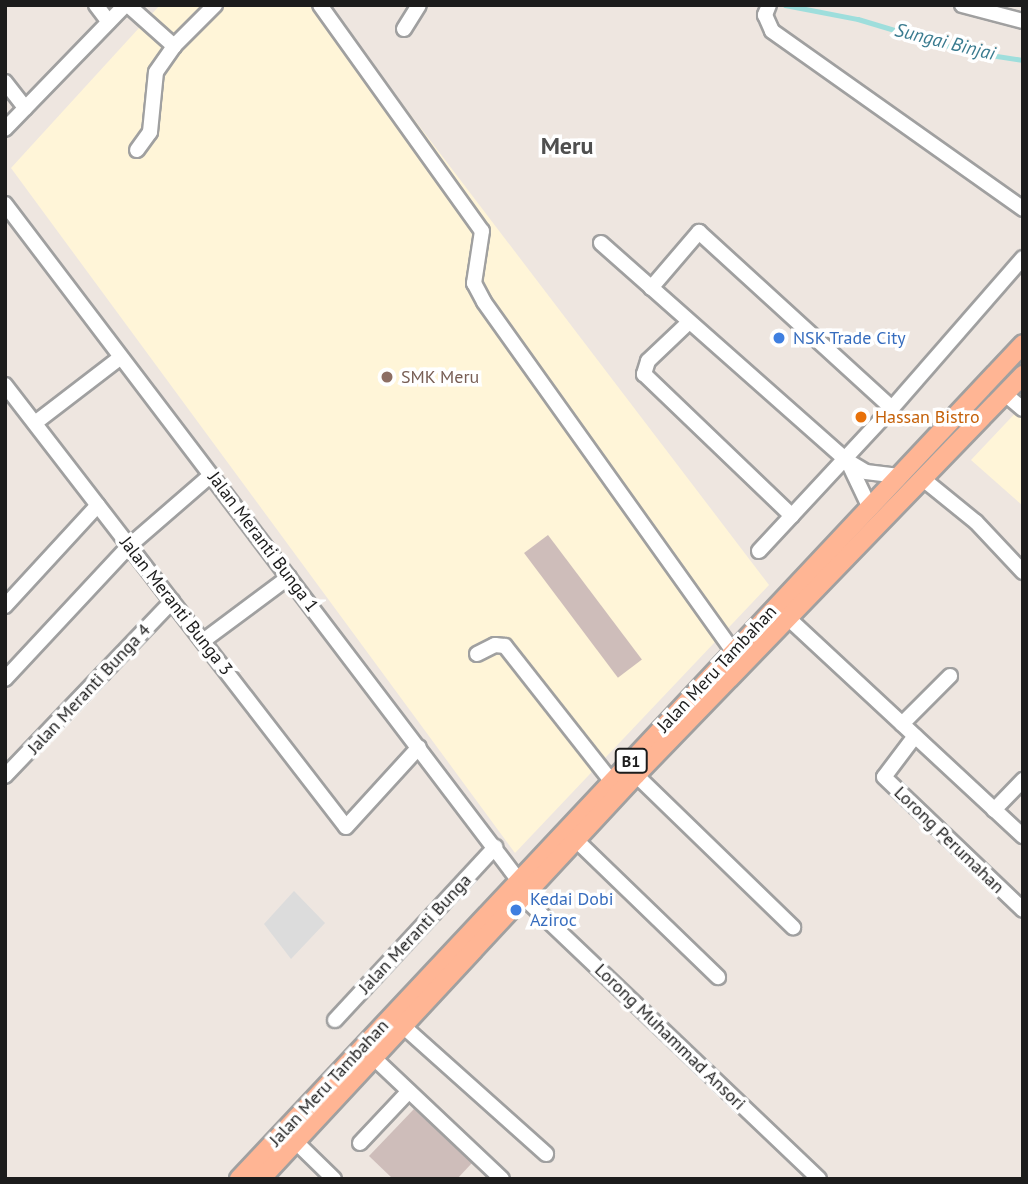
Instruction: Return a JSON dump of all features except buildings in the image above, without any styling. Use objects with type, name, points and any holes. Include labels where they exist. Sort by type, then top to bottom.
[{"type":"main road","name":"Jalan Meru Tambahan","points":[[261,1179],[403,1026],[612,782],[1023,344]]},
{"type":"main road","name":"Jalan Meru Tambahan","points":[[239,1179],[520,888],[575,839],[1023,375]]},
{"type":"street","points":[[96,5],[109,22]]},
{"type":"street","points":[[5,129],[126,5],[174,46]]},
{"type":"street","points":[[137,150],[150,132],[156,72],[174,46],[215,5]]},
{"type":"street","points":[[320,5],[482,230],[474,283],[484,302],[733,651]]},
{"type":"street","points":[[404,29],[419,5]]},
{"type":"street","points":[[962,5],[1023,21]]},
{"type":"street","points":[[767,10],[772,31],[1021,204]]},
{"type":"street","points":[[5,82],[26,108]]},
{"type":"street","name":"Jalan Meranti Bunga 1","points":[[5,204],[495,847],[520,888]]},
{"type":"street","points":[[651,288],[699,232],[892,408]]},
{"type":"street","points":[[601,243],[688,323],[846,460],[866,472],[897,476]]},
{"type":"street","points":[[759,551],[846,460],[1023,258]]},
{"type":"street","points":[[688,323],[648,361],[643,374],[792,516]]},
{"type":"street","points":[[35,423],[121,357]]},
{"type":"street","name":"Jalan Meranti Bunga 3","points":[[5,385],[346,828],[419,747]]},
{"type":"street","points":[[1005,394],[1023,410]]},
{"type":"street","points":[[846,460],[865,491],[869,506]]},
{"type":"street","points":[[5,679],[129,546],[211,475]]},
{"type":"street","points":[[923,479],[976,522],[1023,572]]},
{"type":"street","points":[[8,598],[98,505]]},
{"type":"street","points":[[203,641],[289,577]]},
{"type":"street","name":"Jalan Meranti Bunga 4","points":[[6,775],[172,601]]},
{"type":"street","points":[[787,617],[1023,836]]},
{"type":"street","points":[[477,654],[495,645],[505,646],[612,782]]},
{"type":"street","points":[[902,724],[950,676]]},
{"type":"street","name":"Lorong Perumahan","points":[[915,736],[884,777],[1023,910]]},
{"type":"street","points":[[636,775],[793,927]]},
{"type":"street","points":[[994,810],[1023,780]]},
{"type":"street","points":[[575,839],[718,977]]},
{"type":"street","name":"Jalan Meranti Bunga","points":[[335,1020],[495,847]]},
{"type":"street","name":"Lorong Muhammad Ansori","points":[[520,888],[818,1179]]},
{"type":"street","points":[[403,1026],[546,1154]]},
{"type":"street","points":[[374,1058],[495,1176]]},
{"type":"street","points":[[360,1143],[409,1091]]},
{"type":"street","points":[[296,1142],[334,1179]]},
{"type":"shaded area","name":"SMK Meru","points":[[160,5],[327,5],[769,585],[515,853],[11,168]]},
{"type":"shaded area","points":[[1023,405],[1023,506],[971,460]]},
{"type":"shaded area","points":[[294,891],[325,923],[291,959],[264,924]]},
{"type":"waterway","name":"Sungai Binjai","points":[[785,5],[858,19],[965,51],[1023,60]]},
{"type":"place","name":"NSK Trade City","points":[[779,338]]},
{"type":"place","name":"SMK Meru","points":[[387,377]]},
{"type":"place","name":"Hassan Bistro","points":[[861,417]]},
{"type":"place","name":"Kedai Dobi Aziroc","points":[[516,910]]},
{"type":"district","name":"Meru","points":[[567,146]]}]
